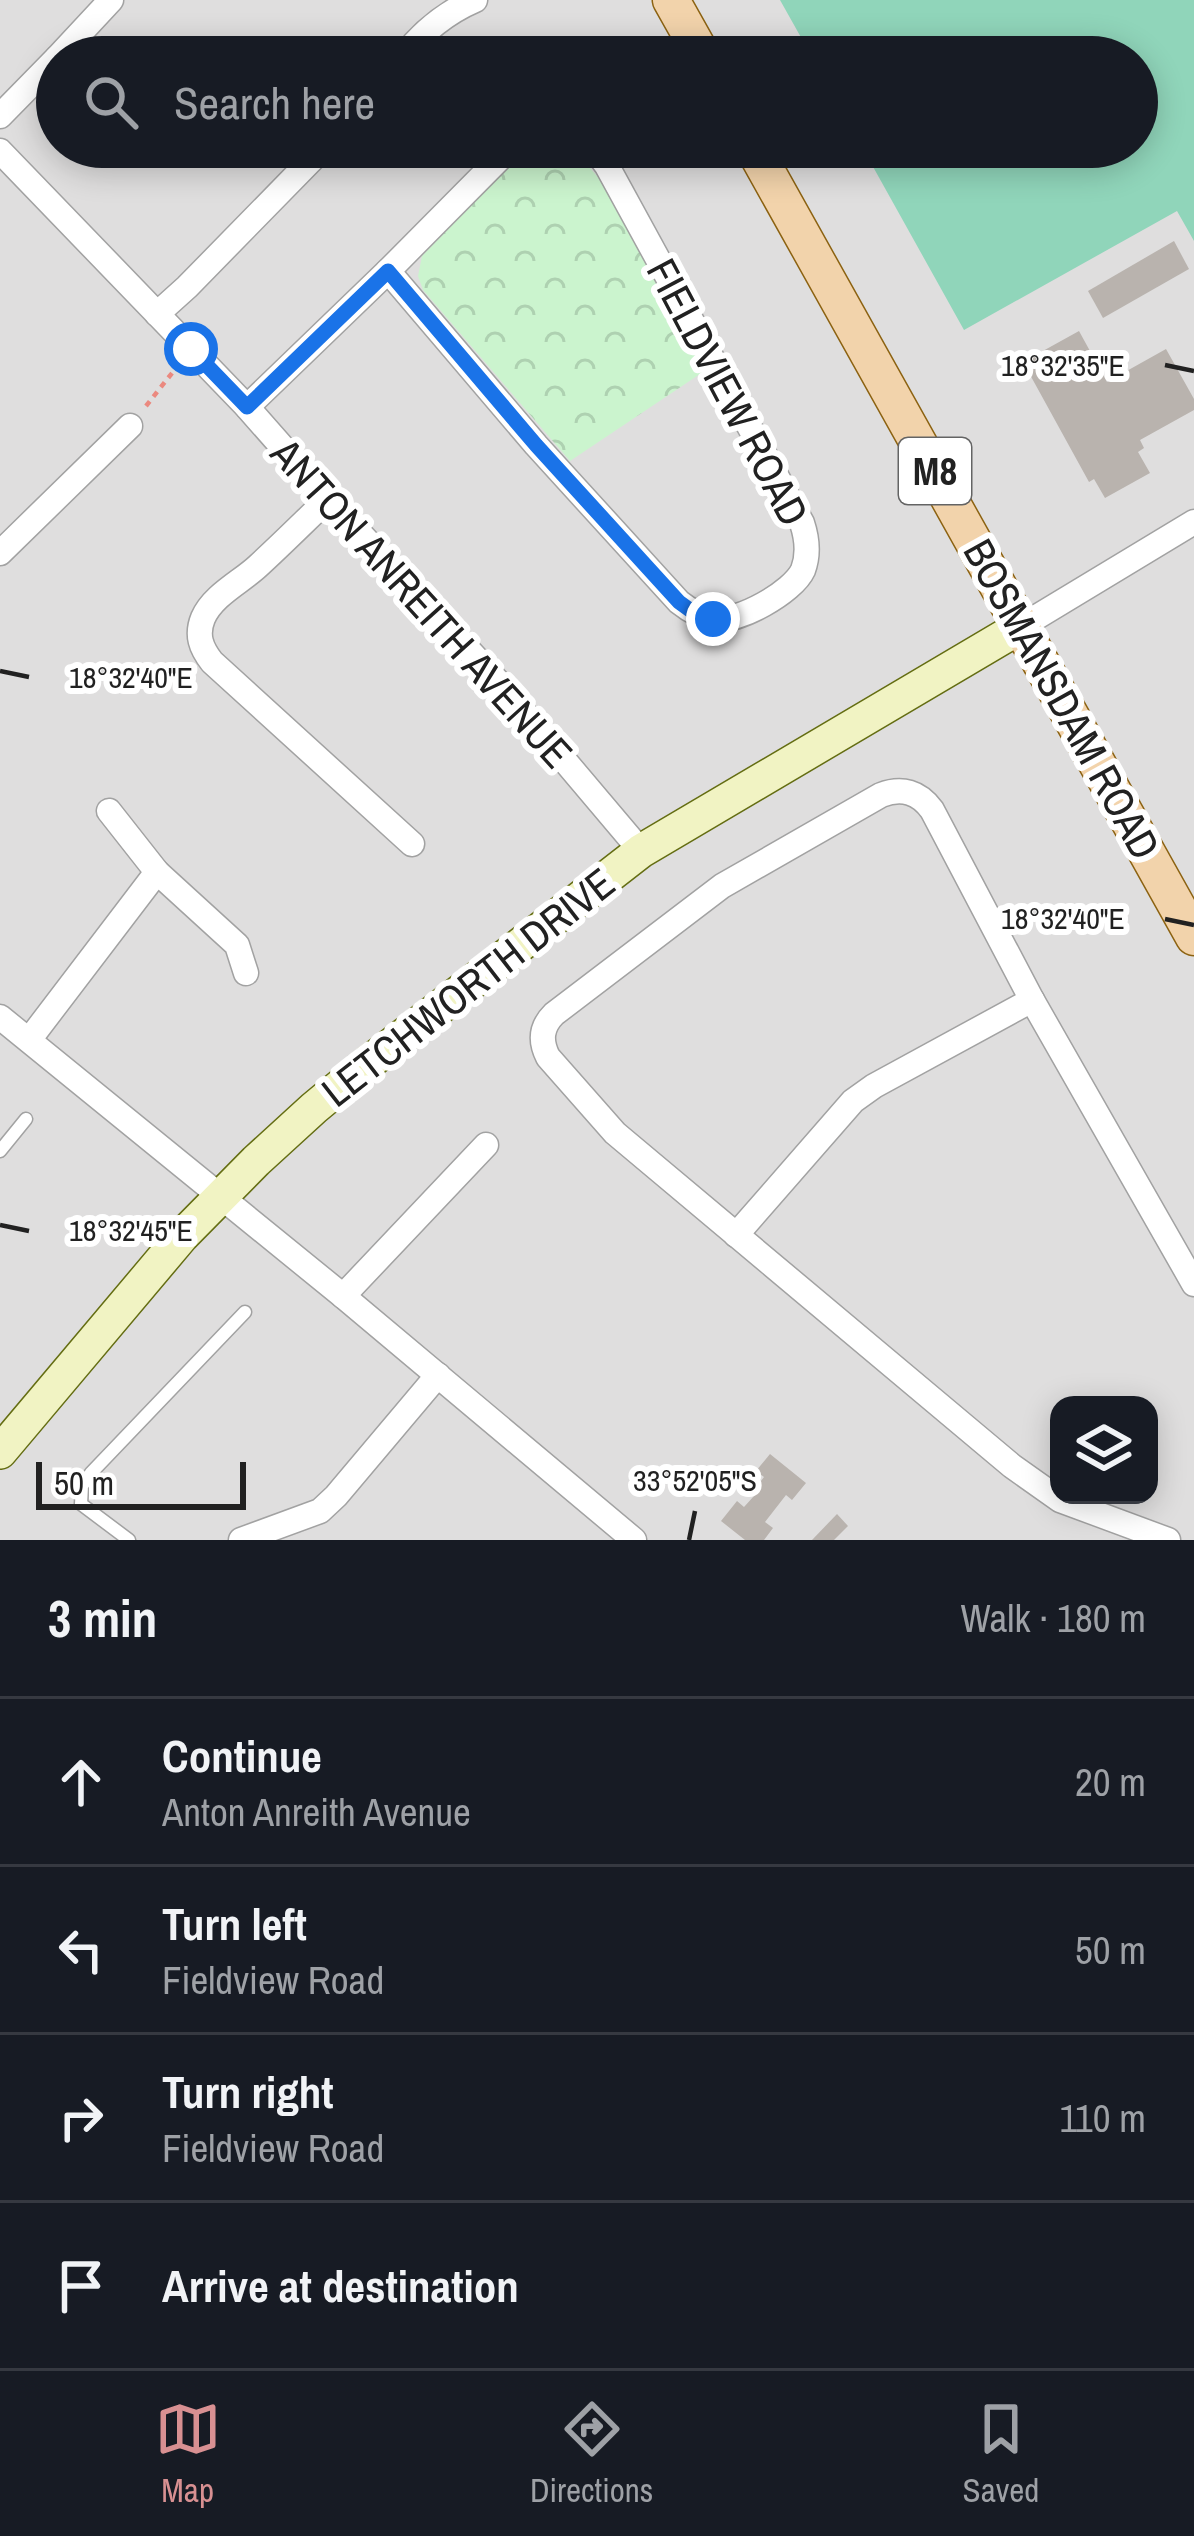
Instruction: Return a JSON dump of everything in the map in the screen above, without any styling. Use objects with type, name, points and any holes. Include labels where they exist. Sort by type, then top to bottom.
[{"type":"main road","points":[[670,0],[691,36]]},
{"type":"main road","name":"BOSMANSDAM ROAD","points":[[765,168],[1194,937]]},
{"type":"street","points":[[77,36],[111,0]]},
{"type":"street","points":[[419,36],[476,0]]},
{"type":"street","points":[[0,116],[36,79]]},
{"type":"street","name":"ANTON ANREITH AVENUE","points":[[0,151],[247,407],[499,682],[641,851]]},
{"type":"street","points":[[157,314],[303,168]]},
{"type":"street","points":[[247,407],[490,168]]},
{"type":"street","name":"FIELDVIEW ROAD","points":[[388,271],[536,445],[679,602],[713,619],[752,610],[800,575],[807,548],[802,523],[606,168]]},
{"type":"street","points":[[0,553],[130,426]]},
{"type":"street","points":[[328,499],[212,604],[199,636],[212,662],[412,844]]},
{"type":"street","points":[[1022,626],[1194,522]]},
{"type":"street","name":"LETCHWORTH DRIVE","points":[[1,1448],[182,1236],[332,1093],[641,851],[1022,626]]},
{"type":"street","points":[[1168,1540],[1096,1526],[1012,1466],[615,1133],[548,1057],[542,1034],[554,1014],[722,886],[881,795],[901,790],[919,796],[932,810],[1032,1000],[1194,1284]]},
{"type":"street","points":[[109,811],[157,872],[237,945],[246,973]]},
{"type":"street","points":[[28,1040],[157,872]]},
{"type":"street","points":[[736,1235],[853,1101],[1032,1000]]},
{"type":"street","points":[[0,1017],[634,1540]]},
{"type":"street","points":[[343,1296],[486,1145]]},
{"type":"street","points":[[241,1540],[320,1510],[438,1375]]},
{"type":"lane","points":[[0,1151],[26,1118]]},
{"type":"lane","points":[[129,1540],[81,1504],[82,1486],[245,1312]]},
{"type":"path","points":[[130,426],[191,349]]},
{"type":"shaded area","points":[[0,0],[1194,0],[1194,1540],[0,1540]]},
{"type":"green space","points":[[780,0],[1194,0],[1194,241],[1177,211],[964,330],[874,168],[1158,168],[1158,36],[800,36]]},
{"type":"green space","points":[[508,168],[590,168],[608,189],[709,368],[570,461],[423,290],[418,276],[422,256]]},
{"type":"building","points":[[1174,241],[1189,269],[1103,318],[1088,291]]},
{"type":"building","points":[[1079,331],[1107,382],[1166,349],[1194,399],[1194,410],[1140,440],[1144,448],[1138,452],[1150,473],[1105,498],[1094,479],[1089,482],[1023,362]]},
{"type":"building","points":[[770,1454],[806,1483],[792,1500],[786,1495],[765,1522],[773,1528],[764,1540],[745,1540],[721,1521],[737,1501],[744,1507],[754,1496],[764,1477],[756,1471]]},
{"type":"building","points":[[837,1514],[848,1526],[834,1540],[812,1540]]},
{"type":"route","points":[[191,349],[247,407],[388,271],[536,445],[679,602],[713,619]]}]
